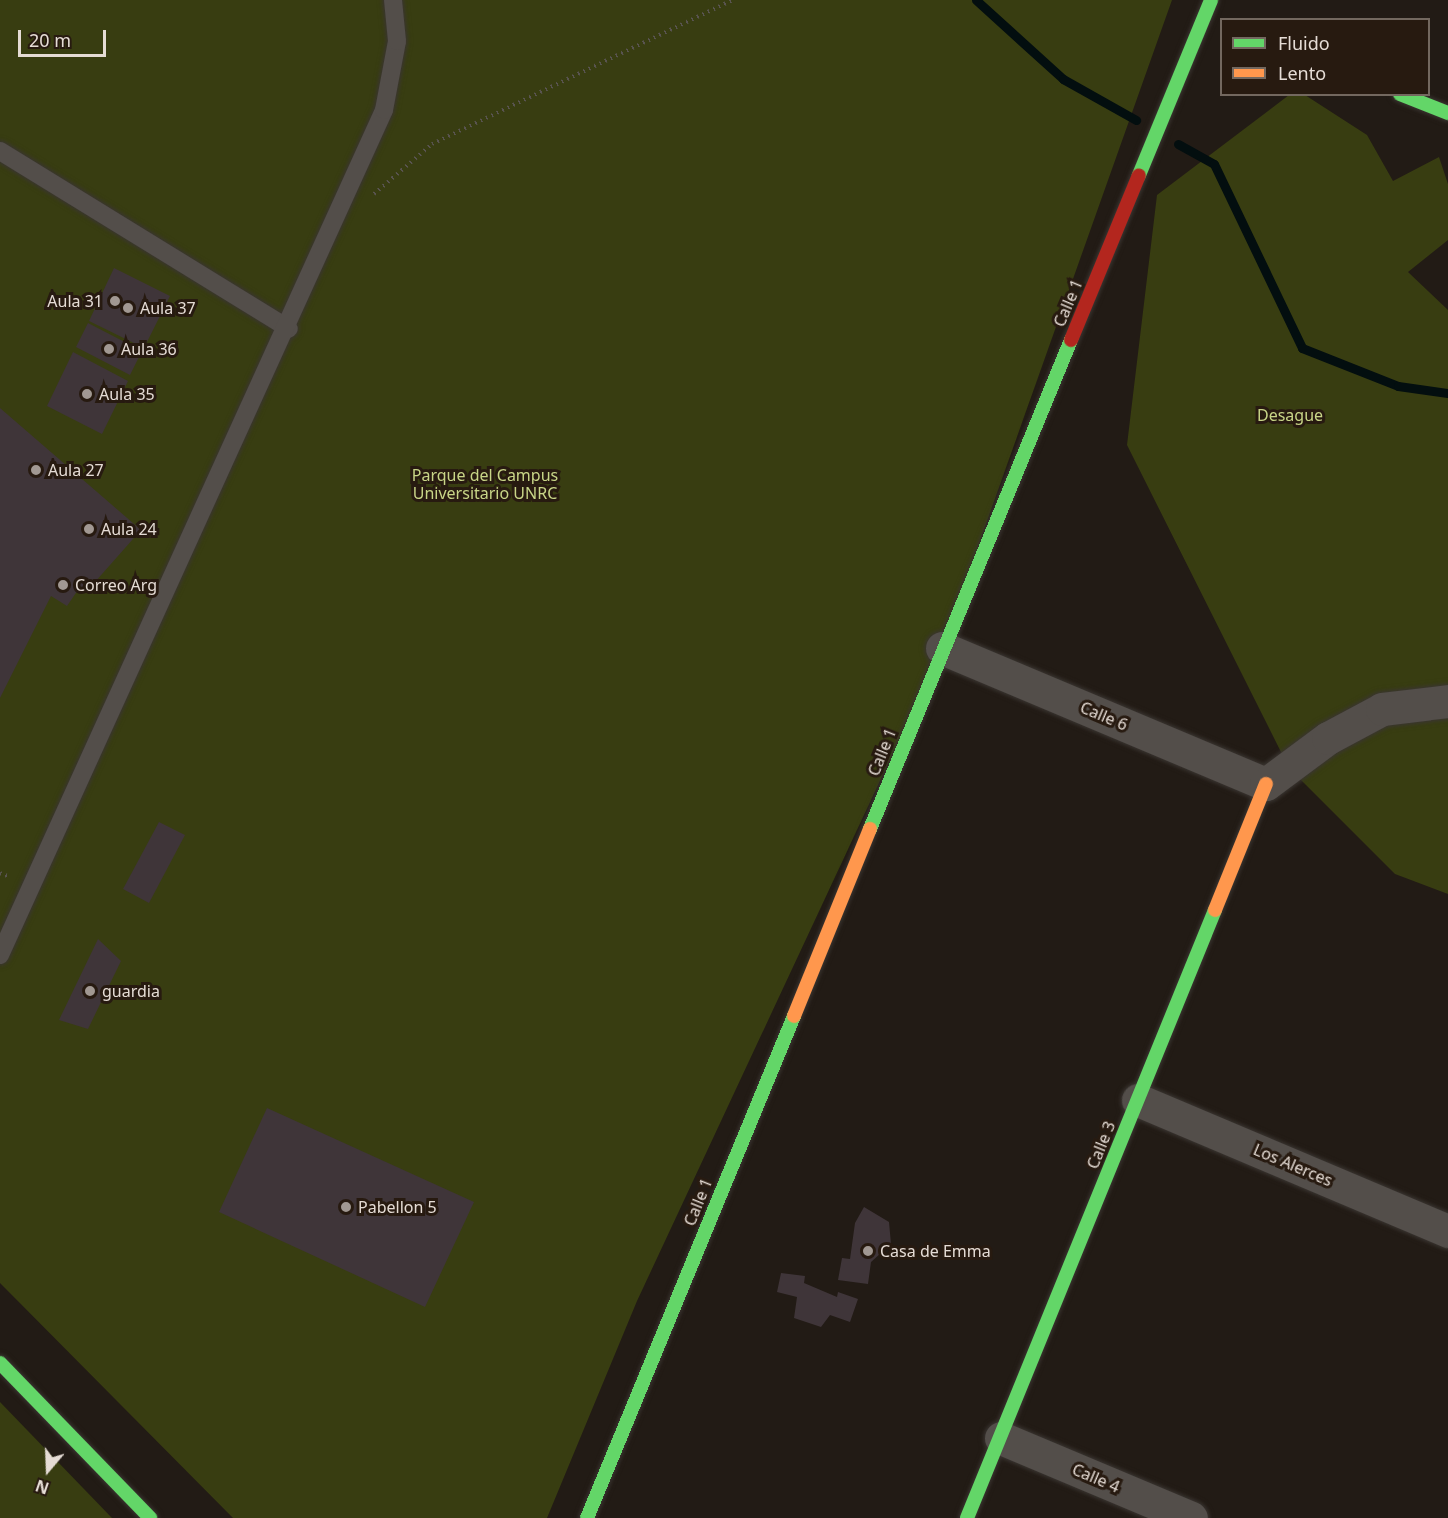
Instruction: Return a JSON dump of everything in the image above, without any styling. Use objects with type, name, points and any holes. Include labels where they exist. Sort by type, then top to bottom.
[{"type":"street","name":"Calle 1","points":[[587,1518],[942,648],[1212,16]]},
{"type":"street","points":[[1405,96],[1448,112]]},
{"type":"street","name":"Calle 6","points":[[942,648],[1266,784]]},
{"type":"street","points":[[1266,784],[1328,738],[1382,709],[1448,701]]},
{"type":"street","name":"Calle 3","points":[[967,1518],[1266,784]]},
{"type":"street","name":"Los Alerces","points":[[1138,1100],[1448,1231]]},
{"type":"street","points":[[0,1363],[150,1518]]},
{"type":"street","name":"Calle 4","points":[[1001,1438],[1191,1518]]},
{"type":"lane","points":[[0,955],[289,329],[384,110],[398,41],[393,0]]},
{"type":"lane","points":[[0,151],[289,329]]},
{"type":"path","points":[[368,198],[432,144],[732,0]]},
{"type":"green space","name":"Parque del Campus Universitario UNRC","points":[[0,0],[1172,0],[942,648],[637,1301],[547,1518],[233,1518],[0,1283]]},
{"type":"green space","name":"Desague","points":[[1288,96],[1307,96],[1367,135],[1393,181],[1439,157],[1448,184],[1448,240],[1408,272],[1448,310],[1448,894],[1395,874],[1289,768],[1127,445],[1157,195]]},
{"type":"green space","points":[[0,1402],[112,1518],[0,1518]]},
{"type":"building","name":"Aula 37","points":[[114,268],[170,296],[144,348],[89,321]]},
{"type":"building","name":"Aula 36","points":[[88,323],[142,351],[130,375],[76,347]]},
{"type":"building","name":"Aula 35","points":[[73,352],[128,381],[102,434],[47,406]]},
{"type":"building","points":[[0,408],[141,530],[87,591],[80,587],[67,606],[51,596],[0,698]]},
{"type":"building","points":[[159,822],[185,835],[149,903],[123,889]]},
{"type":"building","name":"guardia","points":[[98,939],[121,961],[88,1029],[59,1020]]},
{"type":"building","name":"Pabellon 5","points":[[267,1108],[474,1202],[425,1307],[219,1212]]},
{"type":"building","name":"Casa de Emma","points":[[864,1207],[889,1222],[891,1244],[871,1262],[868,1284],[838,1280],[842,1258],[850,1259],[855,1223]]},
{"type":"building","points":[[781,1273],[805,1276],[804,1283],[837,1297],[838,1292],[858,1299],[850,1322],[830,1315],[821,1327],[794,1318],[797,1297],[777,1292]]},
{"type":"waterway","points":[[976,0],[1063,79],[1136,120]]},
{"type":"waterway","points":[[1178,144],[1214,164],[1302,348],[1398,386],[1448,393]]},
{"type":"traffic: fast","points":[[1139,175],[1211,0]]},
{"type":"traffic: fast","points":[[1405,96],[1448,113]]},
{"type":"traffic: fast","points":[[870,829],[1071,340]]},
{"type":"traffic: fast","points":[[967,1518],[1215,910]]},
{"type":"traffic: fast","points":[[587,1518],[794,1016]]},
{"type":"traffic: fast","points":[[0,1363],[150,1518]]},
{"type":"traffic: slow","points":[[1215,910],[1266,784]]},
{"type":"traffic: slow","points":[[794,1016],[870,829]]},
{"type":"traffic: jam","points":[[1071,340],[1139,175]]},
{"type":"place","name":"Aula 31","points":[[115,301]]},
{"type":"place","name":"Aula 37","points":[[128,308]]},
{"type":"place","name":"Aula 36","points":[[109,349]]},
{"type":"place","name":"Aula 35","points":[[87,394]]},
{"type":"place","name":"Aula 27","points":[[36,470]]},
{"type":"place","name":"Aula 24","points":[[89,529]]},
{"type":"place","name":"Correo Arg","points":[[63,585]]},
{"type":"place","name":"guardia","points":[[90,991]]},
{"type":"place","name":"Pabellon 5","points":[[346,1207]]},
{"type":"place","name":"Casa de Emma","points":[[868,1251]]}]
